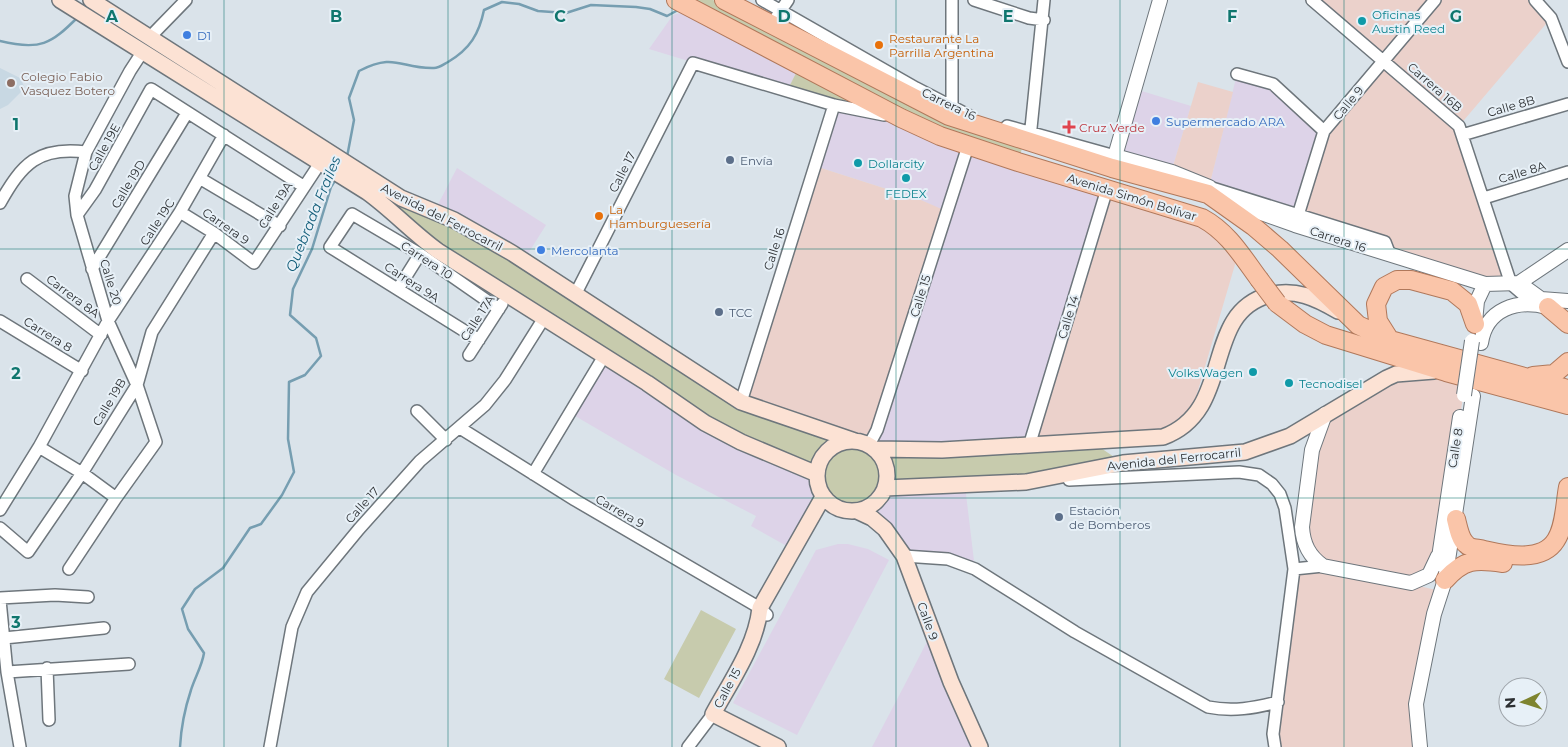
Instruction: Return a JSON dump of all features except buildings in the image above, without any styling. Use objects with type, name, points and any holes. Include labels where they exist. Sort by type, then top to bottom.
[{"type":"main road","name":"Avenida del Ferrocarril","points":[[60,0],[328,163],[401,198],[454,220],[576,293],[653,346],[741,402],[866,445],[942,450],[1153,438],[1173,433],[1196,413],[1209,393],[1233,321],[1245,307],[1259,298],[1282,293],[1307,295],[1346,315]]},
{"type":"main road","name":"Avenida Simón Bolívar","points":[[724,0],[769,25],[949,116],[1209,190],[1280,249],[1358,325],[1390,340],[1499,371],[1566,402]]},
{"type":"main road","name":"Avenida del Ferrocarril","points":[[96,3],[150,38],[328,163]]},
{"type":"main road","name":"Avenida Simón Bolívar","points":[[682,3],[901,118],[940,136],[1192,214],[1212,223],[1230,239],[1277,303],[1305,324],[1326,335],[1446,372],[1566,402]]},
{"type":"main road","name":"Avenida del Ferrocarril","points":[[353,176],[421,239],[503,303],[544,318],[704,422],[741,442],[817,474]]},
{"type":"main road","points":[[1390,340],[1378,321],[1376,304],[1384,287],[1397,280],[1411,280],[1452,291],[1468,304],[1476,336]]},
{"type":"main road","points":[[1541,304],[1568,324]]},
{"type":"main road","points":[[1499,371],[1546,376],[1560,370],[1568,362]]},
{"type":"main road","name":"Avenida del Ferrocarril","points":[[885,488],[1026,482],[1123,463],[1245,452],[1290,436],[1374,384],[1396,374],[1428,371],[1446,372]]},
{"type":"main road","points":[[847,441],[866,445],[886,470],[885,488],[874,503],[857,511],[838,509],[819,490],[817,474],[821,458],[832,447],[847,441]]},
{"type":"main road","points":[[1456,519],[1461,537],[1466,544],[1474,548],[1514,554],[1537,554],[1545,550],[1556,539],[1568,487]]},
{"type":"main road","name":"Calle 15","points":[[713,714],[747,651],[762,616],[827,500]]},
{"type":"main road","name":"Calle 9","points":[[857,511],[872,518],[885,529],[904,556],[949,677],[980,747]]},
{"type":"main road","points":[[1445,580],[1457,568],[1470,562],[1521,564],[1545,560],[1560,550],[1568,538]]},
{"type":"main road","points":[[713,714],[778,747]]},
{"type":"street","points":[[150,38],[186,0]]},
{"type":"street","name":"Carrera 16","points":[[762,0],[785,4],[952,107],[976,119],[1030,138],[1115,156],[1172,172],[1209,190],[1390,255],[1485,284],[1515,284]]},
{"type":"street","points":[[952,0],[952,107]]},
{"type":"street","points":[[974,0],[1029,18],[1044,20]]},
{"type":"street","points":[[1030,138],[1044,20],[1044,0]]},
{"type":"street","points":[[1115,156],[1160,0]]},
{"type":"street","name":"Carrera 16B","points":[[1312,0],[1459,126],[1515,284]]},
{"type":"street","name":"Calle 9","points":[[1297,221],[1324,132],[1435,0]]},
{"type":"street","points":[[1535,0],[1551,18],[1565,40],[1568,62]]},
{"type":"street","points":[[769,25],[785,4]]},
{"type":"street","name":"Calle 20","points":[[0,510],[39,447],[108,321],[77,215],[75,196],[86,152],[130,71],[143,52]]},
{"type":"street","name":"Calle 17","points":[[576,293],[693,63],[834,105]]},
{"type":"street","points":[[1237,74],[1273,84],[1324,132]]},
{"type":"street","name":"Calle 19E","points":[[77,215],[95,190],[151,89],[187,113]]},
{"type":"street","name":"Calle 8B","points":[[1462,135],[1568,104]]},
{"type":"street","points":[[834,105],[901,118]]},
{"type":"street","name":"Calle 16","points":[[741,402],[834,105]]},
{"type":"street","points":[[187,113],[303,186]]},
{"type":"street","name":"Calle 19D","points":[[92,269],[187,113]]},
{"type":"street","name":"Calle 19C","points":[[108,321],[201,179],[224,135]]},
{"type":"street","name":"Calle 15","points":[[866,445],[877,430],[968,146]]},
{"type":"street","points":[[0,203],[15,176],[31,161],[50,153],[72,150],[86,152]]},
{"type":"street","name":"Calle 19A","points":[[254,263],[280,226],[303,186],[328,163]]},
{"type":"street","name":"Calle 8A","points":[[1484,198],[1568,172]]},
{"type":"street","points":[[201,179],[280,226]]},
{"type":"street","name":"Calle 14","points":[[1028,446],[1107,189]]},
{"type":"street","name":"Carrera 9","points":[[180,212],[214,233],[254,263]]},
{"type":"street","name":"Carrera 10","points":[[352,214],[503,303]]},
{"type":"street","name":"Carrera 9A","points":[[352,214],[330,247],[479,340]]},
{"type":"street","name":"Calle 19B","points":[[0,528],[28,552],[82,473],[137,385],[152,332],[214,233]]},
{"type":"street","points":[[1568,250],[1515,284],[1541,304],[1568,311]]},
{"type":"street","points":[[398,288],[420,254]]},
{"type":"street","points":[[1539,268],[1535,284],[1541,304]]},
{"type":"street","name":"Carrera 8A","points":[[27,279],[101,335]]},
{"type":"street","name":"Calle 8","points":[[1420,747],[1416,704],[1434,614],[1445,580],[1456,519],[1468,395],[1476,336],[1477,301],[1485,284]]},
{"type":"street","points":[[1476,336],[1497,314],[1518,304],[1568,302]]},
{"type":"street","name":"Calle 17A","points":[[469,355],[503,303]]},
{"type":"street","name":"Calle 17","points":[[270,747],[292,627],[307,592],[359,529],[420,461],[485,405],[505,380],[544,318]]},
{"type":"street","name":"Carrera 8","points":[[0,321],[82,371]]},
{"type":"street","points":[[69,568],[156,442],[137,385],[108,321]]},
{"type":"street","points":[[533,474],[604,356]]},
{"type":"street","name":"Calle 8","points":[[1434,614],[1438,556],[1468,395]]},
{"type":"street","points":[[417,411],[446,440]]},
{"type":"street","points":[[1322,566],[1312,558],[1303,538],[1302,527],[1312,450],[1325,414]]},
{"type":"street","name":"Carrera 9","points":[[460,428],[762,616]]},
{"type":"street","points":[[39,447],[82,473],[116,498]]},
{"type":"street","points":[[1026,482],[1239,472],[1259,475],[1272,484],[1283,500],[1294,569],[1274,734],[1275,747]]},
{"type":"street","points":[[904,556],[948,559],[975,570],[1075,632],[1208,707],[1227,711],[1246,710],[1278,702]]},
{"type":"street","points":[[1294,569],[1322,566],[1412,583],[1429,575],[1438,556]]},
{"type":"street","points":[[20,747],[6,702],[7,672],[0,599],[55,595],[88,597]]},
{"type":"street","points":[[4,638],[104,628]]},
{"type":"street","points":[[7,672],[129,664]]},
{"type":"street","points":[[47,668],[49,720]]},
{"type":"street","name":"Calle 15","points":[[688,747],[713,714]]},
{"type":"shaded area","points":[[1312,0],[1535,0],[1551,18],[1459,126],[1511,284],[1485,284],[1298,216],[1324,131],[1384,60]]},
{"type":"shaded area","points":[[684,12],[800,65],[787,91],[649,49],[673,15]]},
{"type":"shaded area","name":"Colegio Fabio Vasquez Botero","points":[[0,68],[20,78],[25,88],[8,105],[0,109]]},
{"type":"shaded area","points":[[1237,74],[1273,84],[1324,131],[1298,216],[1209,187]]},
{"type":"shaded area","points":[[1198,82],[1233,92],[1209,187],[1173,166]]},
{"type":"shaded area","name":"Supermercado ARA","points":[[1135,89],[1191,106],[1173,166],[1115,156]]},
{"type":"shaded area","points":[[834,105],[901,118],[1107,189],[1029,446],[869,445],[946,212],[921,200],[815,166]]},
{"type":"shaded area","points":[[815,166],[921,200],[946,211],[869,445],[741,402]]},
{"type":"shaded area","points":[[457,168],[546,225],[524,260],[434,212]]},
{"type":"shaded area","points":[[1107,189],[1193,214],[1239,251],[1189,421],[1180,428],[1029,446]]},
{"type":"shaded area","points":[[604,356],[817,474],[823,497],[794,550],[751,526],[756,516],[676,475],[570,413]]},
{"type":"shaded area","points":[[1387,378],[1466,378],[1438,556],[1419,586],[1436,590],[1416,704],[1420,747],[1275,747],[1294,569],[1322,566],[1303,538],[1319,427]]},
{"type":"shaded area","points":[[965,486],[975,569],[904,556],[857,511],[885,488]]},
{"type":"shaded area","points":[[838,544],[848,544],[868,549],[889,560],[797,735],[733,703],[816,550]]},
{"type":"shaded area","points":[[932,632],[980,747],[872,747],[903,688]]},
{"type":"green space","points":[[698,0],[713,0],[766,29],[1022,148],[1020,156],[943,130],[694,5]]},
{"type":"green space","points":[[800,65],[901,118],[787,91]]},
{"type":"green space","points":[[368,183],[434,212],[741,402],[869,445],[1092,442],[1123,463],[1026,482],[885,488],[866,507],[844,510],[834,507],[826,499],[820,488],[817,474],[741,442],[438,251]]},
{"type":"green space","points":[[701,610],[736,629],[699,698],[664,679]]},
{"type":"waterway","name":"Quebrada Frailes","points":[[347,157],[354,120],[349,98],[359,71],[371,65],[390,62],[423,68],[440,67],[456,57],[468,46],[476,34],[484,10],[502,2],[519,4],[538,11],[566,13],[591,5],[650,9],[667,16],[678,10]]},
{"type":"waterway","points":[[0,41],[25,45],[44,43],[60,34],[78,17]]},
{"type":"waterway","name":"Quebrada Frailes","points":[[180,747],[182,725],[187,704],[204,653],[188,629],[182,609],[195,589],[223,568],[250,528],[261,524],[282,495],[294,472],[288,439],[289,382],[305,375],[321,356],[316,338],[290,315],[293,289],[312,249],[331,187],[336,179]]},
{"type":"place","name":"Oficinas Austin Reed","points":[[1362,21]]},
{"type":"place","name":"D1","points":[[187,35]]},
{"type":"place","name":"Restaurante La Parrilla Argentina","points":[[879,45]]},
{"type":"place","name":"Colegio Fabio Vasquez Botero","points":[[11,83]]},
{"type":"place","name":"Supermercado ARA","points":[[1156,121]]},
{"type":"place","name":"Cruz Verde","points":[[1069,127]]},
{"type":"place","name":"Envía","points":[[730,160]]},
{"type":"place","name":"Dollarcity","points":[[858,163]]},
{"type":"place","name":"FEDEX","points":[[906,178]]},
{"type":"place","name":"La Hamburguesería","points":[[599,216]]},
{"type":"place","name":"Mercolanta","points":[[541,250]]},
{"type":"place","name":"TCC","points":[[719,312]]},
{"type":"place","name":"VolksWagen","points":[[1253,372]]},
{"type":"place","name":"Tecnodisel","points":[[1289,383]]},
{"type":"place","name":"Estación de Bomberos","points":[[1059,517]]}]
